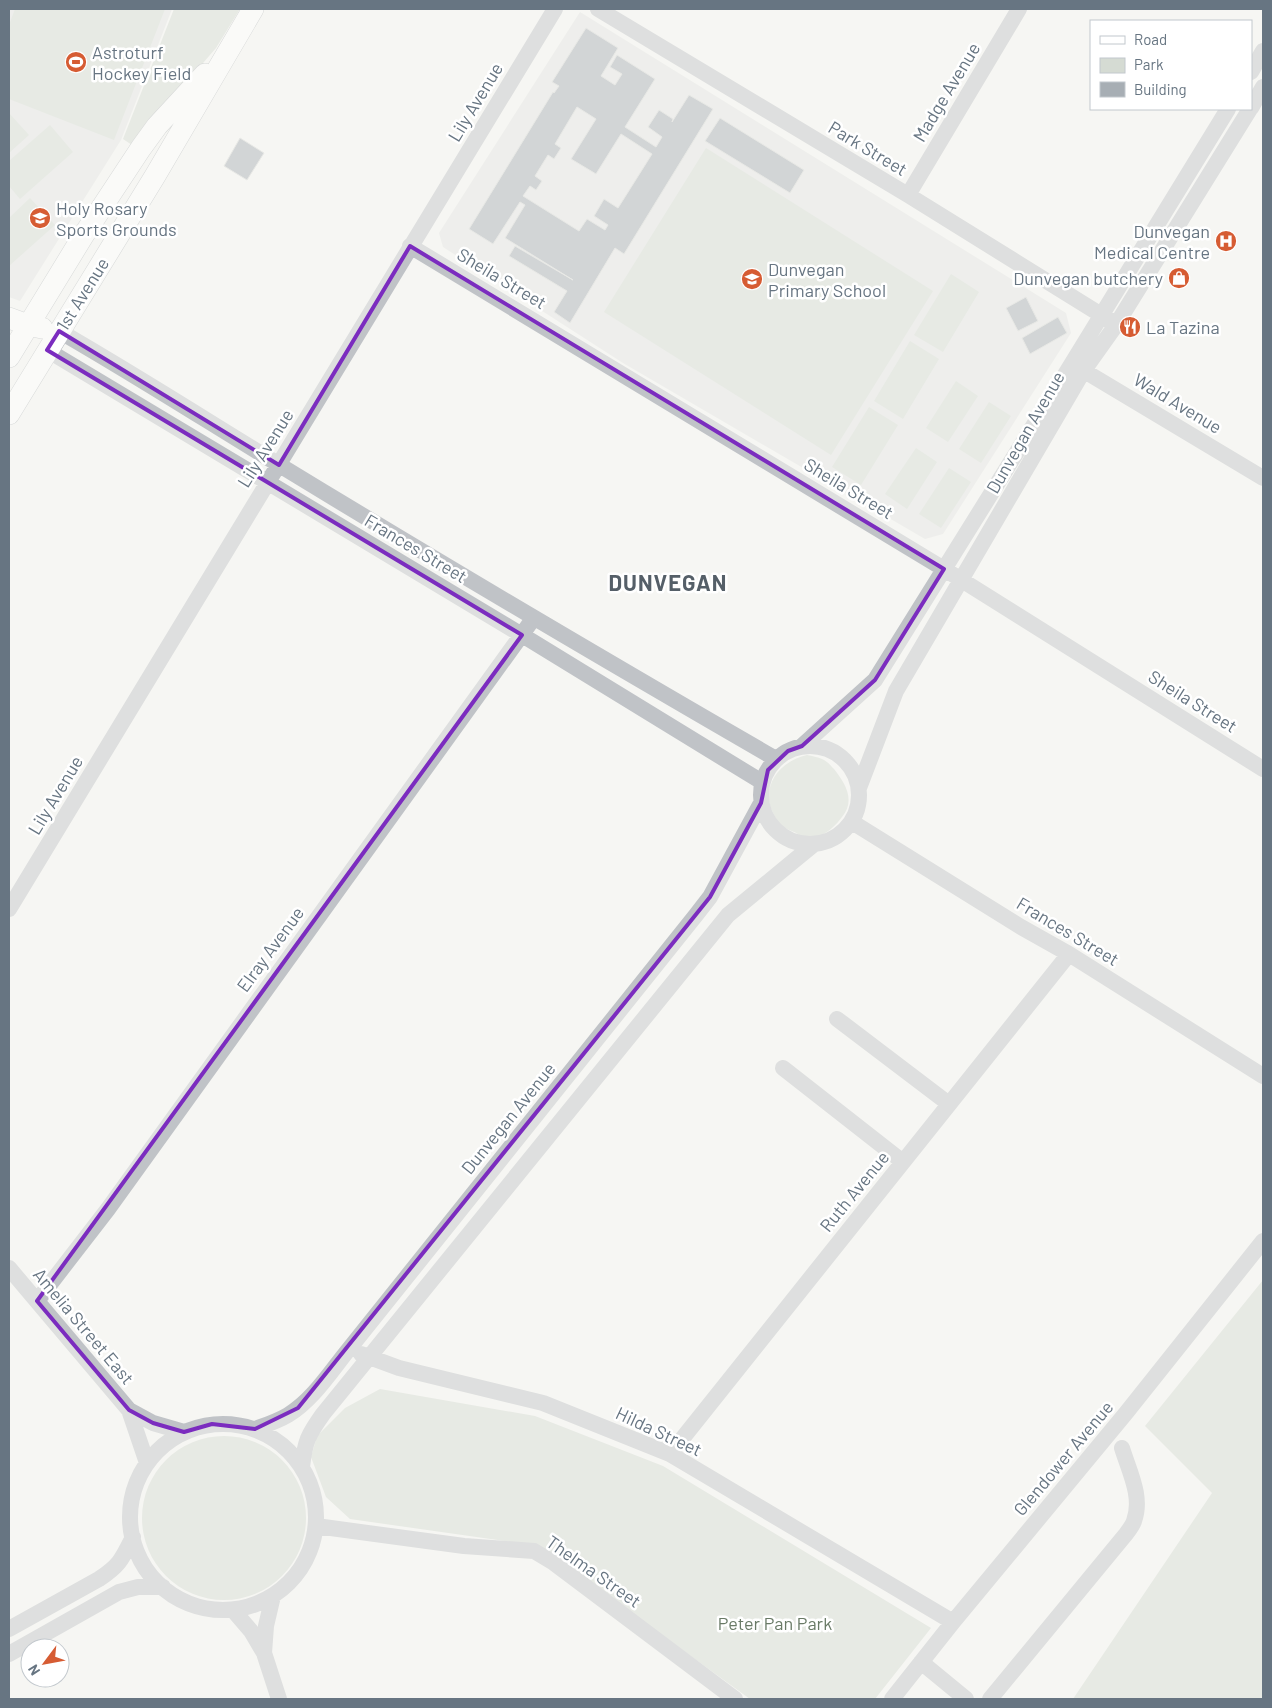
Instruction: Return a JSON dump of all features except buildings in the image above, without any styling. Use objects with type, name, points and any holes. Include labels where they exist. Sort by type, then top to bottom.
[{"type":"main road","name":"1st Avenue","points":[[9,414],[155,176],[253,9]]},
{"type":"main road","name":"1st Avenue","points":[[9,357],[18,322],[140,148],[157,126],[232,44]]},
{"type":"main road","points":[[18,322],[59,330]]},
{"type":"main road","points":[[18,322],[47,350]]},
{"type":"street","name":"Lily Avenue","points":[[9,909],[555,9]]},
{"type":"street","name":"Park Street","points":[[598,9],[1102,314],[1116,325]]},
{"type":"street","name":"Madge Avenue","points":[[908,196],[1019,9]]},
{"type":"street","points":[[1252,70],[1263,51]]},
{"type":"street","name":"Dunvegan Avenue","points":[[1252,102],[1263,88]]},
{"type":"street","name":"Dunvegan Avenue","points":[[859,788],[896,691],[962,580],[1078,367],[1102,314],[1227,110]]},
{"type":"street","name":"Dunvegan Avenue","points":[[802,746],[875,680],[944,569],[1078,367],[1116,325],[1246,110]]},
{"type":"street","name":"Sheila Street","points":[[410,246],[962,580],[1263,769]]},
{"type":"street","name":"Frances Street","points":[[59,330],[534,619],[776,759]]},
{"type":"street","name":"Frances Street","points":[[47,350],[522,635],[762,782]]},
{"type":"street","name":"Wald Avenue","points":[[1078,367],[1263,478]]},
{"type":"street","name":"Elray Avenue","points":[[37,1301],[108,1209],[534,619]]},
{"type":"street","points":[[875,680],[896,691]]},
{"type":"street","points":[[802,746],[818,746],[833,751],[845,760],[855,773],[860,800],[852,822],[842,834],[828,841],[813,845],[799,844],[785,838],[774,829],[766,817],[761,803],[761,792],[762,782],[776,759],[788,751],[802,746]]},
{"type":"street","name":"Dunvegan Avenue","points":[[255,1429],[282,1418],[298,1408],[349,1349],[710,897],[761,803]]},
{"type":"street","name":"Frances Street","points":[[852,822],[1021,927],[1069,954],[1263,1076]]},
{"type":"street","points":[[302,1467],[308,1435],[368,1357],[508,1188],[728,915],[813,845]]},
{"type":"street","points":[[710,897],[728,915]]},
{"type":"street","name":"Ruth Avenue","points":[[670,1454],[1069,954]]},
{"type":"street","points":[[638,986],[657,1002]]},
{"type":"street","points":[[837,1019],[949,1104]]},
{"type":"street","points":[[783,1068],[903,1162]]},
{"type":"street","points":[[560,1085],[579,1100]]},
{"type":"street","points":[[490,1173],[508,1188]]},
{"type":"street","name":"Glendower Avenue","points":[[892,1699],[953,1622],[1126,1413],[1263,1241]]},
{"type":"street","name":"Amelia Street East","points":[[9,1268],[130,1410],[153,1423],[184,1432]]},
{"type":"street","name":"Hilda Street","points":[[349,1349],[399,1368],[543,1404],[670,1454],[953,1622]]},
{"type":"street","name":"Amelia Street East","points":[[130,1410],[147,1463]]},
{"type":"street","points":[[212,1424],[237,1424],[261,1431],[284,1446],[302,1467],[314,1494],[316,1526],[311,1551],[297,1574],[273,1596],[253,1606],[233,1610],[196,1606],[174,1596],[163,1587],[149,1573],[141,1559],[133,1537],[130,1516],[134,1488],[147,1463],[166,1442],[184,1432],[212,1424]]},
{"type":"street","points":[[990,1699],[1126,1534],[1134,1521],[1137,1505],[1136,1493],[1122,1448]]},
{"type":"street","name":"Thelma Street","points":[[316,1526],[464,1546],[534,1551],[554,1562],[735,1699]]},
{"type":"street","points":[[9,1629],[112,1570],[119,1564],[133,1537]]},
{"type":"street","points":[[10,1649],[119,1592],[138,1587],[163,1587]]},
{"type":"street","points":[[264,1653],[266,1626],[273,1596]]},
{"type":"street","points":[[233,1610],[251,1632],[264,1653],[279,1699]]},
{"type":"street","points":[[922,1662],[966,1699]]},
{"type":"highlighted area","points":[[410,246],[944,569],[875,680],[802,746],[788,751],[768,770],[761,803],[710,897],[298,1408],[255,1429],[212,1424],[184,1432],[153,1423],[129,1410],[37,1301],[522,635],[47,350],[59,331],[279,465]]},
{"type":"shaded area","name":"Holy Rosary Sports Grounds","points":[[9,9],[172,9],[121,140],[20,301],[9,297]]},
{"type":"shaded area","name":"Dunvegan Primary School","points":[[580,12],[1066,313],[1071,333],[943,534],[925,539],[623,363],[443,247],[439,233]]},
{"type":"green space","name":"Astroturf Hockey Field","points":[[15,9],[165,9],[114,140],[9,99],[9,25]]},
{"type":"green space","points":[[174,9],[240,9],[216,48],[132,145],[123,139]]},
{"type":"green space","points":[[9,113],[29,135],[9,153]]},
{"type":"green space","points":[[50,125],[73,152],[20,199],[9,186],[9,161]]},
{"type":"green space","points":[[706,148],[933,291],[831,455],[604,312]]},
{"type":"green space","points":[[30,198],[55,225],[9,266],[9,218]]},
{"type":"green space","points":[[951,274],[979,292],[943,352],[914,335]]},
{"type":"green space","points":[[910,341],[939,359],[903,419],[874,401]]},
{"type":"green space","points":[[956,381],[978,396],[948,442],[926,428]]},
{"type":"green space","points":[[989,402],[1011,416],[981,463],[959,449]]},
{"type":"green space","points":[[869,407],[898,425],[861,485],[832,467]]},
{"type":"green space","points":[[916,448],[937,462],[907,509],[885,494]]},
{"type":"green space","points":[[949,468],[971,482],[941,528],[919,514]]},
{"type":"green space","points":[[807,755],[822,759],[831,766],[845,786],[849,798],[846,811],[842,817],[826,833],[815,838],[802,837],[781,826],[772,811],[769,801],[771,783],[776,775],[789,762]]},
{"type":"green space","points":[[1263,1280],[1263,1699],[1073,1699],[1212,1493],[1145,1426]]},
{"type":"green space","name":"Peter Pan Park","points":[[380,1389],[535,1416],[663,1466],[931,1628],[875,1699],[750,1699],[539,1546],[350,1519],[326,1497],[311,1457],[317,1436],[345,1408]]},
{"type":"green space","points":[[224,1436],[248,1440],[269,1450],[282,1460],[292,1473],[302,1494],[306,1518],[302,1542],[292,1563],[282,1576],[269,1586],[248,1596],[224,1600],[200,1596],[179,1586],[166,1576],[156,1563],[146,1542],[142,1518],[146,1494],[156,1473],[166,1460],[179,1450],[200,1440]]},
{"type":"place","name":"Astroturf Hockey Field","points":[[76,62]]},
{"type":"place","name":"Holy Rosary Sports Grounds","points":[[40,218]]},
{"type":"place","name":"Dunvegan Medical Centre","points":[[1226,241]]},
{"type":"place","name":"Dunvegan butchery","points":[[1179,278]]},
{"type":"place","name":"Dunvegan Primary School","points":[[752,279]]},
{"type":"place","name":"La Tazina","points":[[1130,327]]},
{"type":"district","name":"DUNVEGAN","points":[[668,582]]}]
